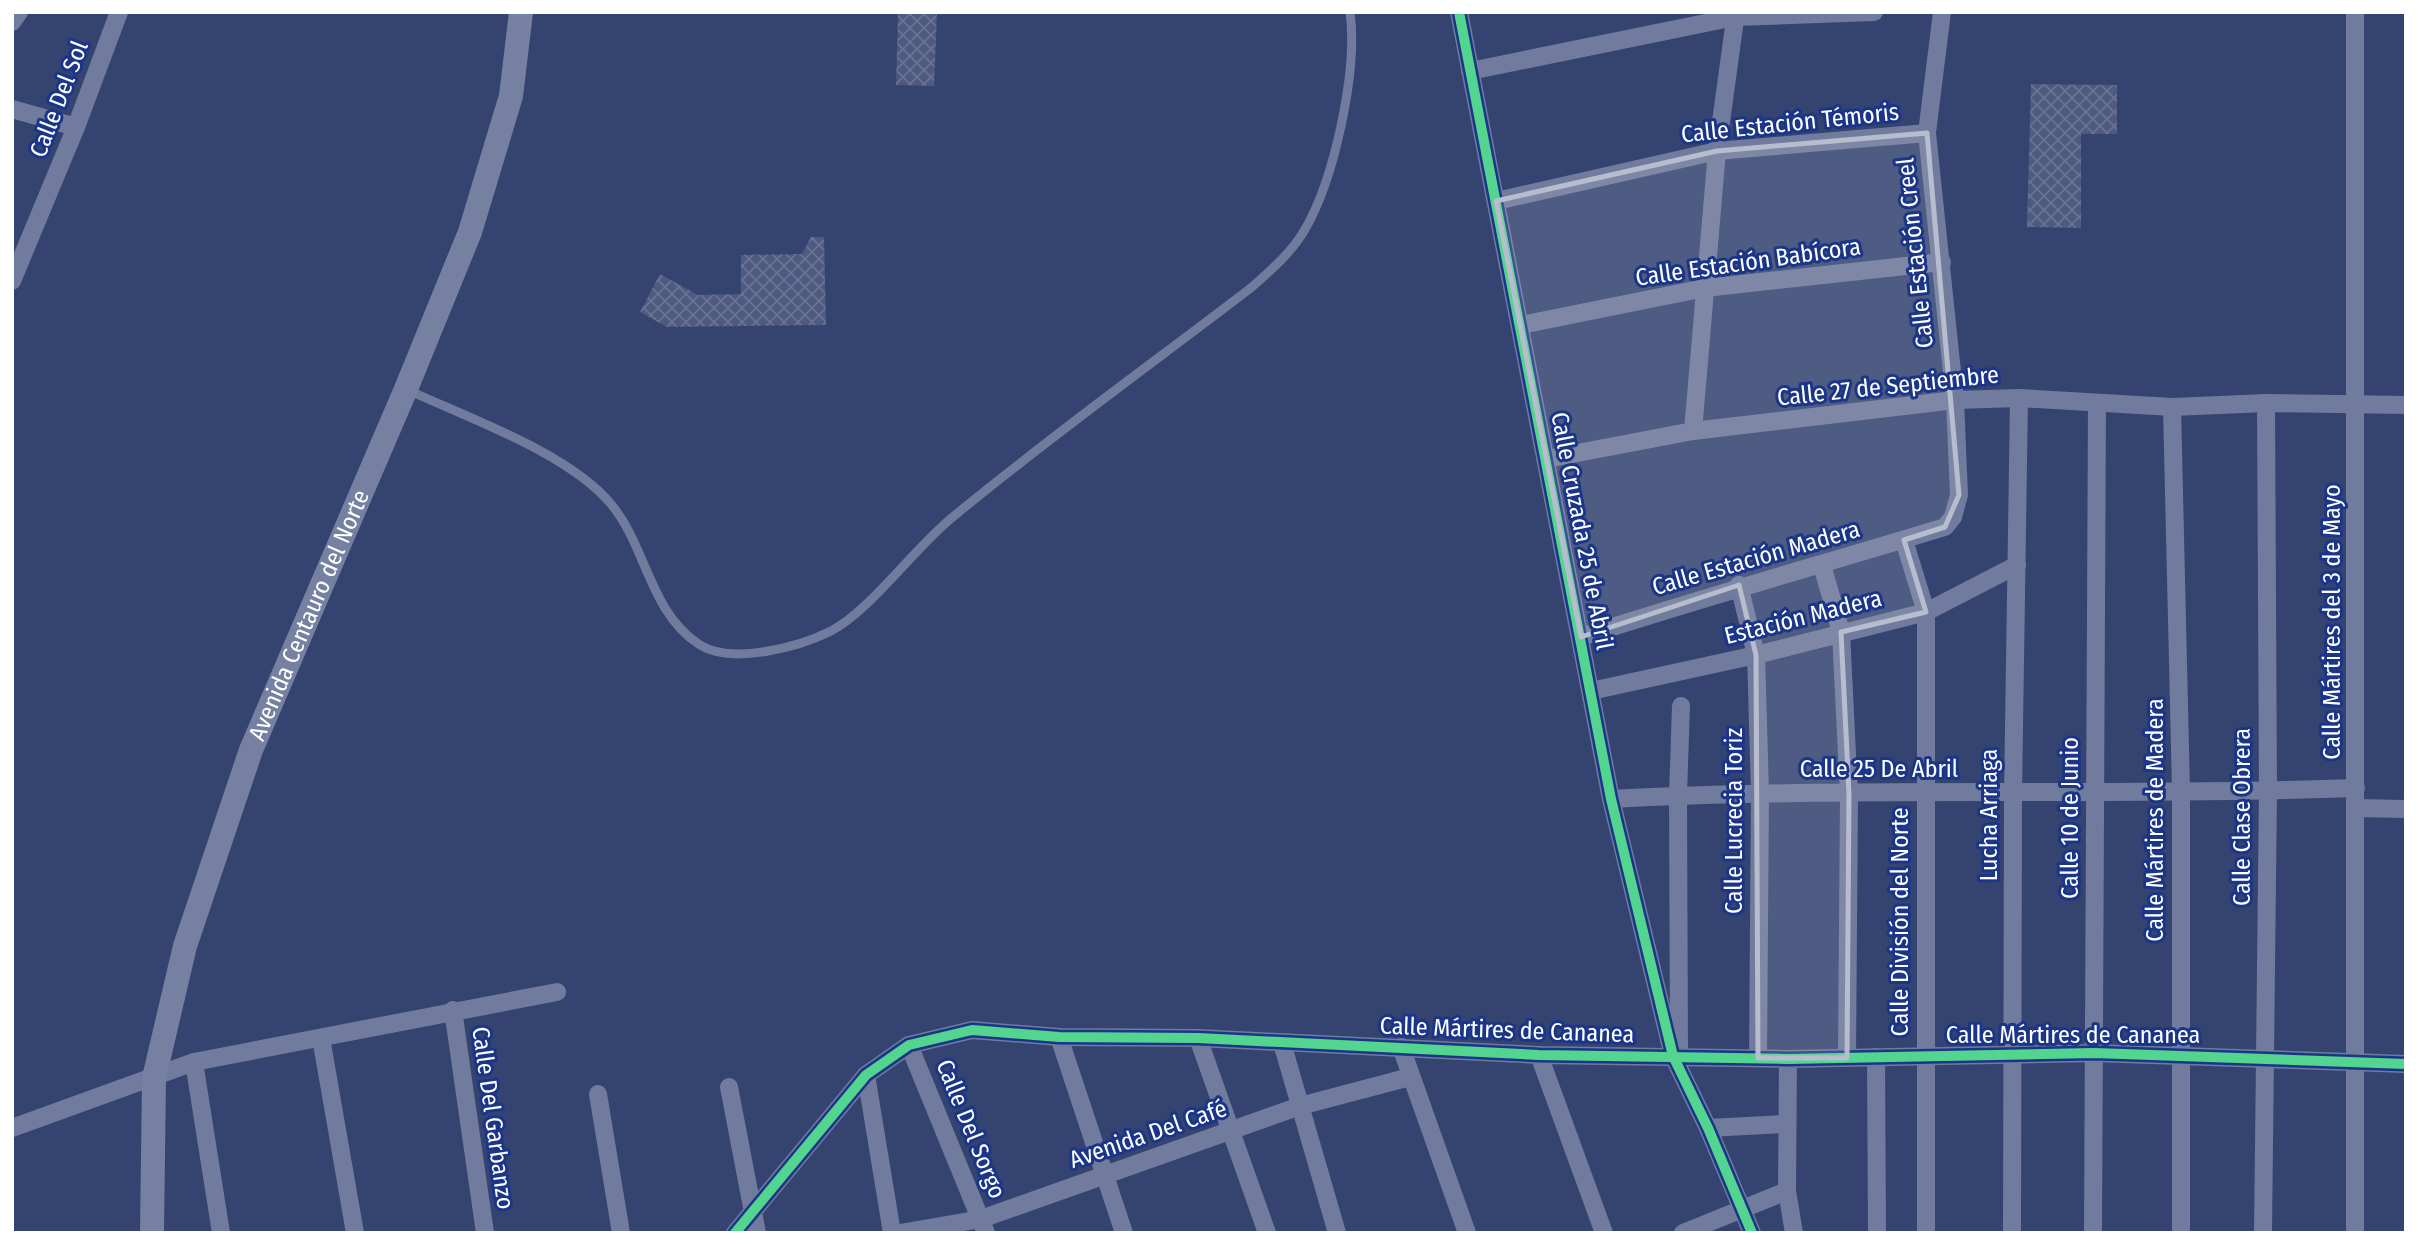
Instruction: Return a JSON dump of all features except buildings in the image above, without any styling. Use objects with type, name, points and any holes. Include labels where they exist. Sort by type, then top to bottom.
[{"type":"main road","name":"Avenida Centauro del Norte","points":[[152,1233],[154,1078],[185,946],[251,750],[406,389],[470,232],[511,96],[521,12]]},
{"type":"street","points":[[12,22],[19,12]]},
{"type":"street","name":"Calle Del Sol","points":[[12,281],[76,127],[119,12]]},
{"type":"street","name":"Calle Cruzada 25 de Abril","points":[[1459,12],[1611,799],[1676,1056]]},
{"type":"street","points":[[1470,72],[1735,15],[1874,12]]},
{"type":"street","name":"Calle Estación Creel","points":[[1942,12],[1927,133],[1955,400],[1959,495],[1953,517],[1945,527]]},
{"type":"street","name":"Calle Mártires del 3 de Mayo","points":[[2355,12],[2355,1233]]},
{"type":"street","points":[[1693,431],[1717,151],[1735,15]]},
{"type":"street","points":[[12,109],[76,127]]},
{"type":"street","name":"Calle Estación Témoris","points":[[1496,201],[1717,151],[1927,133]]},
{"type":"street","name":"Calle Estación Babícora","points":[[1521,326],[1705,288],[1942,262]]},
{"type":"street","name":"Calle 27 de Septiembre","points":[[1546,459],[1693,431],[1955,400],[2019,398],[2172,407],[2266,402],[2406,405]]},
{"type":"street","name":"Lucha Arriaga","points":[[2012,1233],[2013,794],[2019,398]]},
{"type":"street","name":"Calle Clase Obrera","points":[[2263,1233],[2268,791],[2266,402]]},
{"type":"street","name":"Calle 10 de Junio","points":[[2094,1233],[2097,403]]},
{"type":"street","name":"Calle Mártires de Madera","points":[[2172,407],[2181,791],[2180,1233]]},
{"type":"street","name":"Calle Estación Madera","points":[[1581,637],[1740,586],[1822,565],[1945,527]]},
{"type":"street","name":"Calle División del Norte","points":[[1904,540],[1926,612],[1926,1233]]},
{"type":"street","points":[[1822,565],[1841,632],[1849,794],[1847,1058]]},
{"type":"street","name":"Estación Madera","points":[[1591,691],[1756,655],[1926,612],[2017,565]]},
{"type":"street","name":"Calle Lucrecia Toriz","points":[[1740,586],[1756,655],[1760,793],[1758,1058]]},
{"type":"street","points":[[1681,706],[1676,1056],[1752,1233]]},
{"type":"street","name":"Calle 25 De Abril","points":[[1611,799],[1760,793],[2013,794],[2356,788]]},
{"type":"street","points":[[2356,808],[2406,809]]},
{"type":"street","points":[[12,1128],[194,1062],[557,992]]},
{"type":"street","name":"Calle Del Garbanzo","points":[[453,1010],[485,1233]]},
{"type":"street","name":"Calle Mártires de Cananea","points":[[735,1233],[866,1075],[909,1045],[972,1030],[1059,1037],[1198,1038],[1539,1055],[1788,1059],[2094,1053],[2406,1064]]},
{"type":"street","points":[[1059,1037],[1124,1233]]},
{"type":"street","points":[[321,1038],[355,1233]]},
{"type":"street","points":[[1198,1038],[1267,1233]]},
{"type":"street","points":[[1282,1043],[1337,1233]]},
{"type":"street","name":"Calle Del Sorgo","points":[[909,1045],[984,1226]]},
{"type":"street","points":[[1401,1047],[1467,1233]]},
{"type":"street","points":[[1539,1055],[1604,1233]]},
{"type":"street","points":[[1875,1057],[1877,1233]]},
{"type":"street","points":[[1788,1059],[1787,1191],[1794,1233]]},
{"type":"street","points":[[194,1062],[215,1229]]},
{"type":"street","points":[[866,1075],[892,1233]]},
{"type":"street","name":"Avenida Del Café","points":[[900,1233],[984,1226],[1103,1175],[1300,1106],[1410,1077]]},
{"type":"street","points":[[729,1087],[757,1233]]},
{"type":"street","points":[[598,1094],[621,1233]]},
{"type":"street","points":[[1708,1128],[1787,1124]]},
{"type":"street","points":[[1683,1233],[1787,1191]]},
{"type":"lane","points":[[406,389],[537,451],[592,483],[624,523],[661,604],[678,627],[702,647],[744,655],[796,646],[834,630],[871,598],[951,517],[1252,286],[1281,260],[1303,233],[1319,203],[1332,159],[1347,98],[1349,12]]},
{"type":"highlighted area","points":[[1927,133],[1959,495],[1945,527],[1904,540],[1926,612],[1841,632],[1849,794],[1847,1058],[1758,1058],[1756,655],[1739,585],[1581,637],[1496,201],[1717,151]]},
{"type":"cycle path","points":[[1459,12],[1611,799],[1673,1056],[1708,1128],[1752,1233]]},
{"type":"cycle path","points":[[735,1233],[866,1075],[909,1045],[972,1030],[1059,1037],[1198,1038],[1539,1055],[1788,1059],[2094,1053],[2406,1064]]}]
